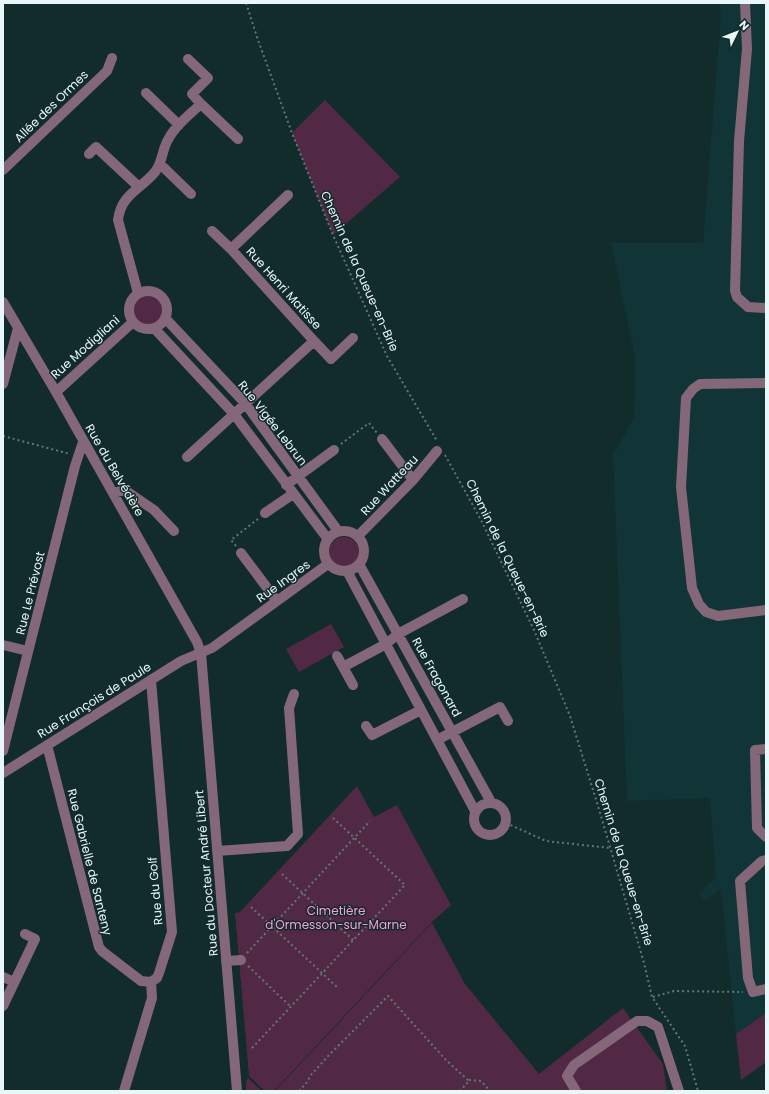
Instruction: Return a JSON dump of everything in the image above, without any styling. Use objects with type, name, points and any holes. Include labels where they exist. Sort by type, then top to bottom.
[{"type":"street","points":[[745,3],[747,49],[739,141],[735,291],[737,297],[748,307],[766,308]]},
{"type":"street","name":"Allée des Ormes","points":[[3,170],[107,71],[112,58]]},
{"type":"street","points":[[188,59],[208,78],[192,94],[200,104],[238,139]]},
{"type":"street","points":[[146,93],[179,125]]},
{"type":"street","points":[[138,293],[118,220],[119,209],[125,200],[154,172],[160,164],[168,138],[200,104]]},
{"type":"street","points":[[88,154],[96,147],[139,187]]},
{"type":"street","points":[[160,164],[191,194]]},
{"type":"street","name":"Rue Henri Matisse","points":[[187,457],[314,341],[231,249],[288,195]]},
{"type":"street","points":[[212,231],[231,249]]},
{"type":"street","points":[[146,290],[162,296],[166,302],[167,308],[165,318],[160,325],[154,328],[140,328],[133,322],[129,313],[129,306],[133,297],[146,290]]},
{"type":"street","name":"Rue du Belvédère","points":[[3,302],[113,493],[197,642],[201,653]]},
{"type":"street","name":"Rue Vigée Lebrun","points":[[165,318],[245,404],[338,531]]},
{"type":"street","name":"Rue Modigliani","points":[[56,392],[133,322]]},
{"type":"street","points":[[3,384],[18,328]]},
{"type":"street","points":[[154,328],[234,414],[327,538]]},
{"type":"street","points":[[314,341],[331,358],[353,338]]},
{"type":"street","points":[[766,383],[700,384],[693,389],[686,398],[681,487],[692,588],[699,604],[706,612],[718,616],[766,610]]},
{"type":"street","points":[[382,439],[413,480]]},
{"type":"street","name":"Rue Le Prévost","points":[[3,751],[75,466],[83,442]]},
{"type":"street","name":"Rue Watteau","points":[[358,536],[413,480],[440,449]]},
{"type":"street","points":[[286,485],[334,450]]},
{"type":"street","points":[[113,493],[125,490],[154,510],[174,531]]},
{"type":"street","points":[[265,513],[293,494]]},
{"type":"street","points":[[338,531],[349,531],[358,536],[364,547],[362,559],[359,564],[352,570],[340,571],[334,569],[328,564],[324,558],[323,552],[327,538],[338,531]]},
{"type":"street","points":[[241,553],[277,601]]},
{"type":"street","name":"Rue Ingres","points":[[201,653],[212,648],[328,564]]},
{"type":"street","name":"Rue Fragonard","points":[[359,564],[490,802],[497,804],[505,812],[506,823]]},
{"type":"street","points":[[347,571],[475,811]]},
{"type":"street","points":[[343,667],[386,644],[398,634],[463,599]]},
{"type":"street","points":[[3,644],[28,651]]},
{"type":"street","name":"Rue François de Paule","points":[[3,773],[182,661],[201,653]]},
{"type":"street","name":"Rue du Docteur André Libert","points":[[201,653],[237,1091]]},
{"type":"street","points":[[337,656],[353,685]]},
{"type":"street","name":"Rue du Golf","points":[[151,680],[172,932],[157,978],[151,982]]},
{"type":"street","points":[[217,851],[287,846],[298,834],[290,708],[294,694]]},
{"type":"street","points":[[437,740],[500,707],[508,721]]},
{"type":"street","points":[[366,726],[372,736],[421,710]]},
{"type":"street","name":"Rue Gabrielle de Santeny","points":[[47,745],[99,947],[141,981],[151,982]]},
{"type":"street","points":[[766,749],[755,750],[757,828],[766,837]]},
{"type":"street","points":[[490,802],[478,807],[475,811],[473,818],[474,825],[478,831],[488,835],[495,834],[502,830],[506,823]]},
{"type":"street","points":[[766,860],[762,861],[740,881],[748,978],[753,992],[766,989]]},
{"type":"street","points":[[3,1006],[35,939],[25,934]]},
{"type":"street","points":[[226,961],[241,960]]},
{"type":"street","points":[[3,977],[14,982]]},
{"type":"street","points":[[124,1091],[152,998],[151,982]]},
{"type":"street","points":[[576,1091],[566,1076],[574,1065],[637,1021],[647,1021],[658,1027],[679,1091]]},
{"type":"path","name":"Chemin de la Queue-en-Brie","points":[[246,3],[292,133],[333,235],[387,356],[481,520],[534,630],[570,716],[611,848],[644,963],[652,997],[685,1046],[698,1091]]},
{"type":"path","points":[[334,450],[369,423],[382,439]]},
{"type":"path","points":[[3,436],[79,456]]},
{"type":"path","points":[[241,553],[231,540],[265,513]]},
{"type":"path","points":[[252,1048],[405,885],[332,817]]},
{"type":"path","points":[[291,1006],[241,960],[370,821]]},
{"type":"path","points":[[506,823],[546,840],[611,848]]},
{"type":"path","points":[[282,874],[354,940]]},
{"type":"path","points":[[251,907],[337,987]]},
{"type":"path","points":[[652,997],[674,991],[736,993],[753,992]]},
{"type":"path","points":[[300,1091],[310,1076],[330,1054],[388,996],[446,1060],[468,1080],[481,1081],[490,1091]]},
{"type":"path","points":[[460,1091],[469,1081],[468,1080]]},
{"type":"shaded area","points":[[719,3],[766,3],[766,1013],[736,1034],[721,889],[705,901],[699,894],[716,877],[710,798],[627,801],[613,454],[634,419],[635,357],[611,243],[703,243],[721,14]]},
{"type":"green space","points":[[325,100],[400,177],[333,235],[292,133]]},
{"type":"green space","points":[[147,294],[153,295],[160,301],[163,310],[162,316],[156,323],[147,326],[141,325],[134,319],[131,310],[132,304],[138,297]]},
{"type":"green space","points":[[344,537],[355,541],[359,552],[355,563],[344,567],[333,563],[329,552],[333,541]]},
{"type":"green space","points":[[331,624],[344,647],[299,672],[286,649]]},
{"type":"green space","name":"Cimetière d'Ormesson-sur-Marne","points":[[357,786],[374,817],[397,805],[451,905],[433,921],[274,1091],[265,1091],[249,1076],[235,913],[240,912]]},
{"type":"green space","points":[[432,923],[465,984],[539,1074],[623,1008],[663,1064],[667,1091],[275,1091]]},
{"type":"green space","points":[[766,1013],[766,1062],[741,1080],[736,1034]]},
{"type":"green space","points":[[248,1078],[262,1091],[246,1091],[246,1081]]}]
